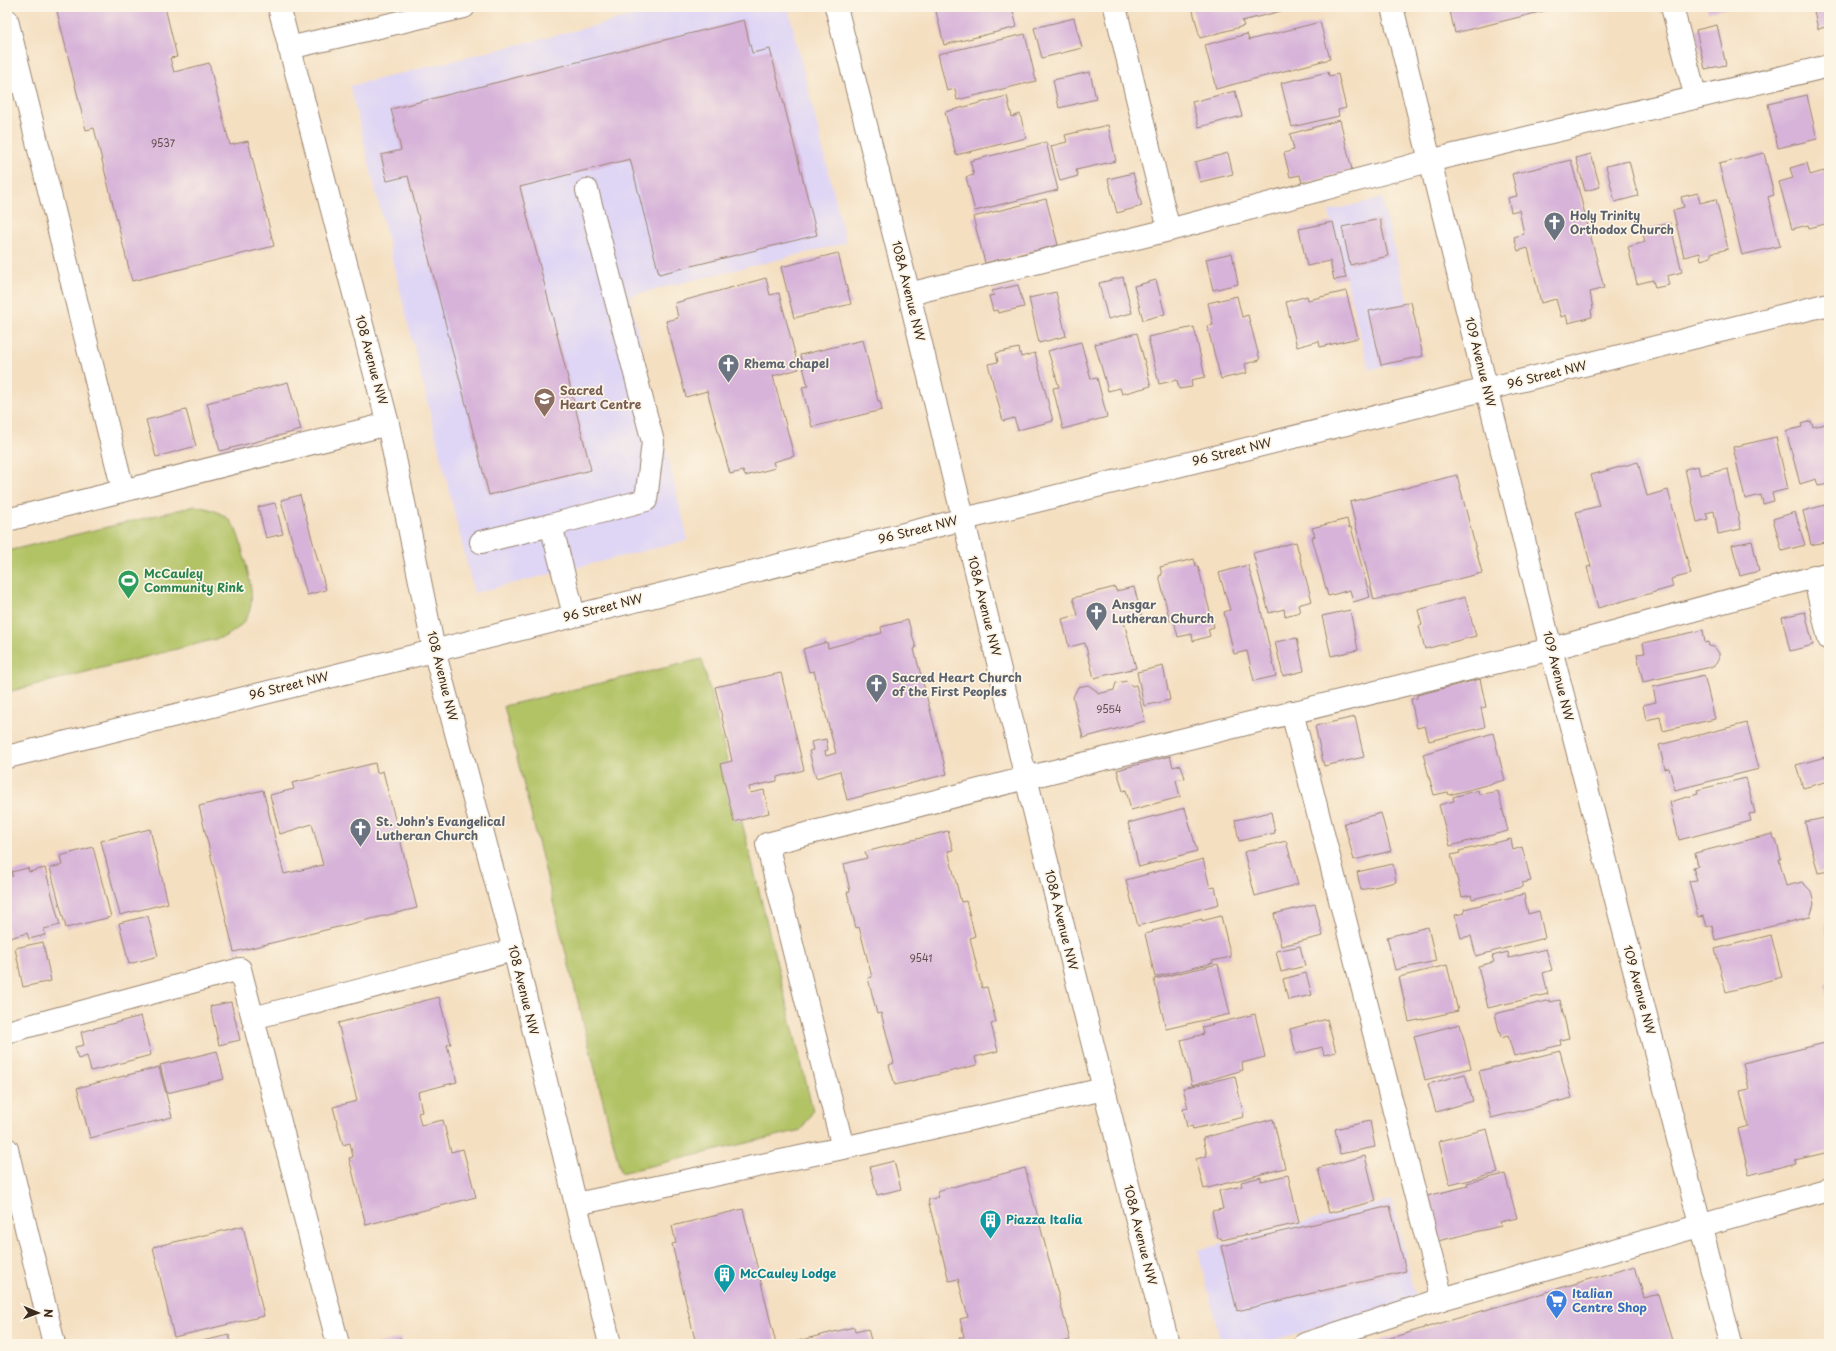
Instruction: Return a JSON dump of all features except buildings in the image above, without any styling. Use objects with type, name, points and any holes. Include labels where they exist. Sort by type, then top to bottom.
[{"type":"street","name":"108 Avenue NW","points":[[278,7],[388,424],[434,650],[514,950],[610,1344]]},
{"type":"street","points":[[289,48],[464,7]]},
{"type":"street","name":"108A Avenue NW","points":[[836,7],[909,294],[962,519],[1168,1344]]},
{"type":"street","points":[[1115,7],[1170,230]]},
{"type":"street","name":"109 Avenue NW","points":[[1392,7],[1551,650],[1731,1344]]},
{"type":"street","points":[[1672,7],[1696,98]]},
{"type":"street","points":[[7,20],[123,490]]},
{"type":"street","points":[[909,294],[1170,230],[1429,161],[1829,66]]},
{"type":"street","points":[[481,542],[646,500],[653,442],[587,190]]},
{"type":"street","name":"96 Street NW","points":[[7,757],[1829,304]]},
{"type":"street","points":[[7,520],[388,424]]},
{"type":"street","points":[[551,525],[574,615]]},
{"type":"street","points":[[843,1148],[766,844],[1292,712],[1551,650],[1822,574],[1829,639]]},
{"type":"street","points":[[1292,712],[1442,1299]]},
{"type":"street","points":[[252,1018],[514,950]]},
{"type":"street","points":[[7,1032],[240,969],[338,1344]]},
{"type":"street","points":[[576,1204],[843,1148],[1104,1088]]},
{"type":"street","points":[[7,1149],[54,1344]]},
{"type":"street","points":[[1305,1344],[1442,1299],[1700,1224],[1829,1189]]},
{"type":"shaded area","name":"Sacred Heart Centre","points":[[670,7],[788,7],[846,243],[629,296],[688,540],[474,593],[350,86]]},
{"type":"shaded area","points":[[1382,198],[1421,357],[1369,370],[1329,211]]},
{"type":"shaded area","points":[[1392,1200],[1416,1299],[1261,1344],[1221,1344],[1198,1250]]},
{"type":"green space","name":"McCauley Community Rink","points":[[195,506],[209,509],[227,518],[234,526],[239,539],[250,581],[251,602],[249,612],[244,621],[236,629],[224,637],[7,692],[7,551]]},
{"type":"green space","points":[[702,659],[813,1111],[801,1130],[621,1173],[504,706]]},
{"type":"place","name":"Holy Trinity Orthodox Church","points":[[1554,242]]},
{"type":"place","name":"Rhema chapel","points":[[729,384]]},
{"type":"place","name":"Sacred Heart Centre","points":[[545,418]]},
{"type":"place","name":"McCauley Community Rink","points":[[129,600]]},
{"type":"place","name":"Ansgar Lutheran Church","points":[[1096,632]]},
{"type":"place","name":"Sacred Heart Church of the First Peoples","points":[[876,704]]},
{"type":"place","name":"St. John's Evangelical Lutheran Church","points":[[361,848]]},
{"type":"place","name":"Piazza Italia","points":[[991,1240]]},
{"type":"place","name":"McCauley Lodge","points":[[724,1294]]},
{"type":"place","name":"Italian Centre Shop","points":[[1557,1320]]}]
